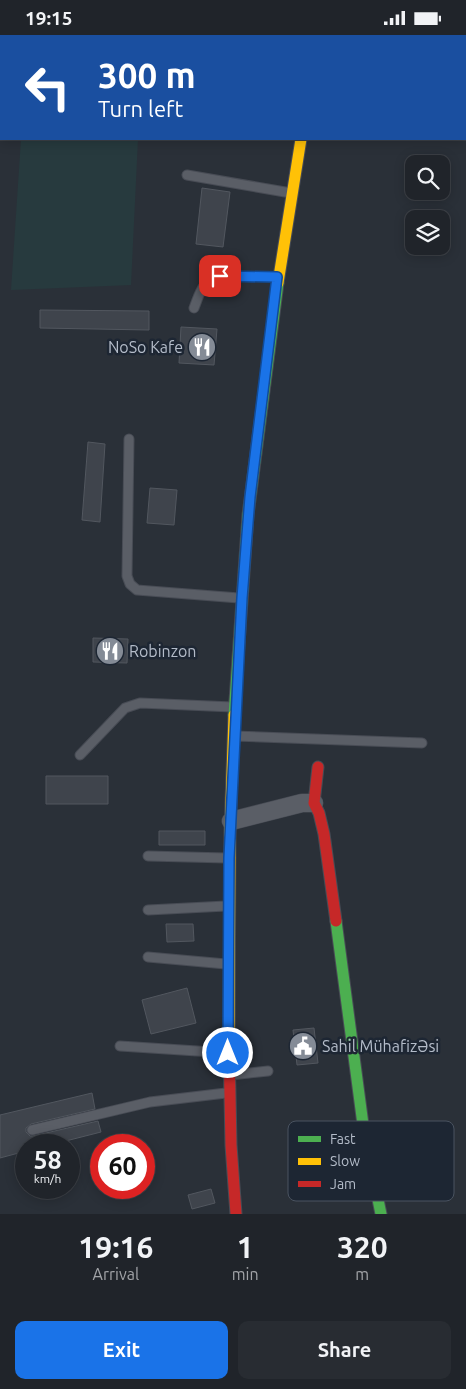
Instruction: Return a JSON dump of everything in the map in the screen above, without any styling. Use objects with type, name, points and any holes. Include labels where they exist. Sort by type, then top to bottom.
[{"type":"main road","points":[[236,1214],[228,1076],[229,858],[234,736],[251,488],[277,277],[298,140]]},
{"type":"main road","points":[[318,767],[314,803],[319,813],[324,834],[363,1121]]},
{"type":"main road","points":[[378,1201],[381,1214]]},
{"type":"street","points":[[231,821],[302,803],[314,803]]},
{"type":"lane","points":[[187,175],[291,193]]},
{"type":"lane","points":[[194,309],[205,282],[210,278],[220,276],[277,277]]},
{"type":"lane","points":[[129,439],[126,531],[127,576],[130,584],[137,590],[242,598]]},
{"type":"lane","points":[[80,755],[125,709],[140,703],[236,707]]},
{"type":"lane","points":[[234,736],[422,743]]},
{"type":"lane","points":[[148,856],[229,858]]},
{"type":"lane","points":[[148,910],[229,906]]},
{"type":"lane","points":[[148,957],[228,964]]},
{"type":"lane","points":[[120,1046],[228,1053]]},
{"type":"lane","points":[[228,1076],[268,1071]]},
{"type":"lane","points":[[32,1130],[150,1102],[229,1093]]},
{"type":"green space","points":[[21,140],[138,140],[131,285],[11,290]]},
{"type":"building","points":[[202,188],[230,192],[223,247],[196,244]]},
{"type":"building","points":[[40,310],[149,311],[149,330],[40,328]]},
{"type":"building","points":[[181,327],[217,329],[214,365],[179,363]]},
{"type":"building","points":[[88,442],[105,444],[100,522],[82,520]]},
{"type":"building","points":[[150,488],[177,490],[174,525],[147,523]]},
{"type":"building","points":[[93,638],[128,639],[127,663],[93,662]]},
{"type":"building","points":[[46,776],[108,776],[108,804],[46,804]]},
{"type":"building","points":[[159,831],[205,831],[205,845],[159,845]]},
{"type":"building","points":[[166,924],[193,924],[194,941],[167,942]]},
{"type":"building","points":[[187,988],[196,1023],[151,1034],[142,1000]]},
{"type":"building","points":[[314,1028],[318,1063],[297,1065],[293,1030]]},
{"type":"building","points":[[92,1093],[95,1109],[31,1124],[26,1128],[28,1134],[15,1134],[15,1154],[0,1158],[0,1115]]},
{"type":"building","points":[[98,1121],[101,1132],[80,1137],[80,1134],[42,1134]]},
{"type":"building","points":[[211,1189],[215,1203],[192,1209],[188,1195]]},
{"type":"traffic: fast","points":[[234,715],[248,515],[278,283]]},
{"type":"traffic: fast","points":[[336,921],[363,1121]]},
{"type":"traffic: fast","points":[[378,1201],[381,1214]]},
{"type":"traffic: slow","points":[[278,283],[301,140]]},
{"type":"traffic: slow","points":[[229,1047],[230,832],[234,715]]},
{"type":"traffic: jam","points":[[318,767],[314,803],[319,813],[324,834],[336,921]]},
{"type":"traffic: jam","points":[[229,1047],[231,1145],[236,1214]]},
{"type":"place","name":"NoSo Kafe","points":[[202,347]]},
{"type":"place","name":"Robinzon","points":[[110,651]]},
{"type":"place","name":"Sahil Mühafizəsi","points":[[303,1046]]},
{"type":"route","points":[[220,276],[277,277],[250,497],[242,598],[229,858],[228,1053]]}]
